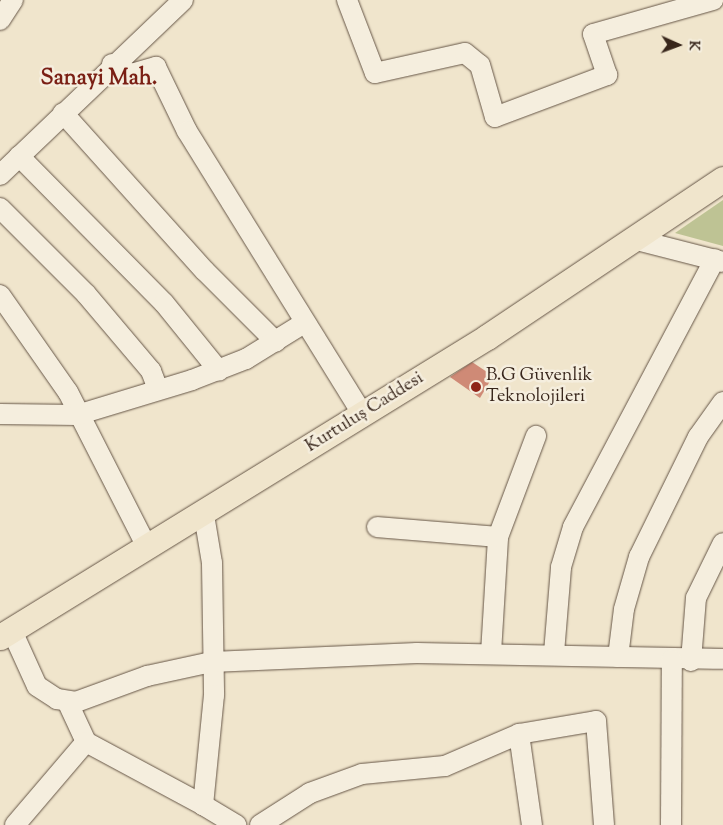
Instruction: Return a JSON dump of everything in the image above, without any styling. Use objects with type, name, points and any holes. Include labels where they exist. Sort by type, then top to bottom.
[{"type":"main road","name":"Kurtuluş Caddesi","points":[[6,634],[204,515],[363,415],[723,179]]},
{"type":"street","points":[[0,20],[12,0]]},
{"type":"street","points":[[0,175],[112,64],[183,0]]},
{"type":"street","points":[[347,0],[375,73],[466,53],[480,66],[495,117],[607,75],[593,34],[713,0]]},
{"type":"street","points":[[112,64],[131,74],[156,67],[186,131],[363,415]]},
{"type":"street","points":[[63,113],[205,271],[276,342]]},
{"type":"street","points":[[20,156],[164,303],[219,371]]},
{"type":"street","points":[[0,208],[86,294],[150,371],[158,389]]},
{"type":"street","points":[[554,653],[561,567],[573,526],[719,261],[633,239]]},
{"type":"street","points":[[0,295],[68,392],[76,415],[148,549]]},
{"type":"street","points":[[0,414],[76,415],[219,371],[276,342],[304,323]]},
{"type":"street","points":[[618,657],[624,609],[639,557],[698,437],[723,402]]},
{"type":"street","points":[[491,653],[490,601],[498,536],[536,436]]},
{"type":"street","points":[[202,805],[214,711],[212,563],[204,515]]},
{"type":"street","points":[[377,527],[498,536]]},
{"type":"street","points":[[671,825],[681,661],[696,598],[723,543]]},
{"type":"street","points":[[6,634],[37,686],[66,701],[85,701],[146,676],[212,662],[491,653],[554,653],[681,661],[723,659]]},
{"type":"street","points":[[66,701],[86,742],[236,825]]},
{"type":"street","points":[[260,825],[336,782],[362,774],[445,766],[519,734],[596,721],[604,825]]},
{"type":"street","points":[[519,734],[532,825]]},
{"type":"street","points":[[15,825],[86,742]]},
{"type":"green space","points":[[723,200],[723,246],[675,233]]},
{"type":"building","name":"B.G Güvenlik Teknolojileri","points":[[472,362],[493,376],[480,398],[450,377]]},
{"type":"place","name":"B.G Güvenlik Teknolojileri","points":[[476,387]]},
{"type":"district","name":"Sanayi Mah.","points":[[99,80]]}]
